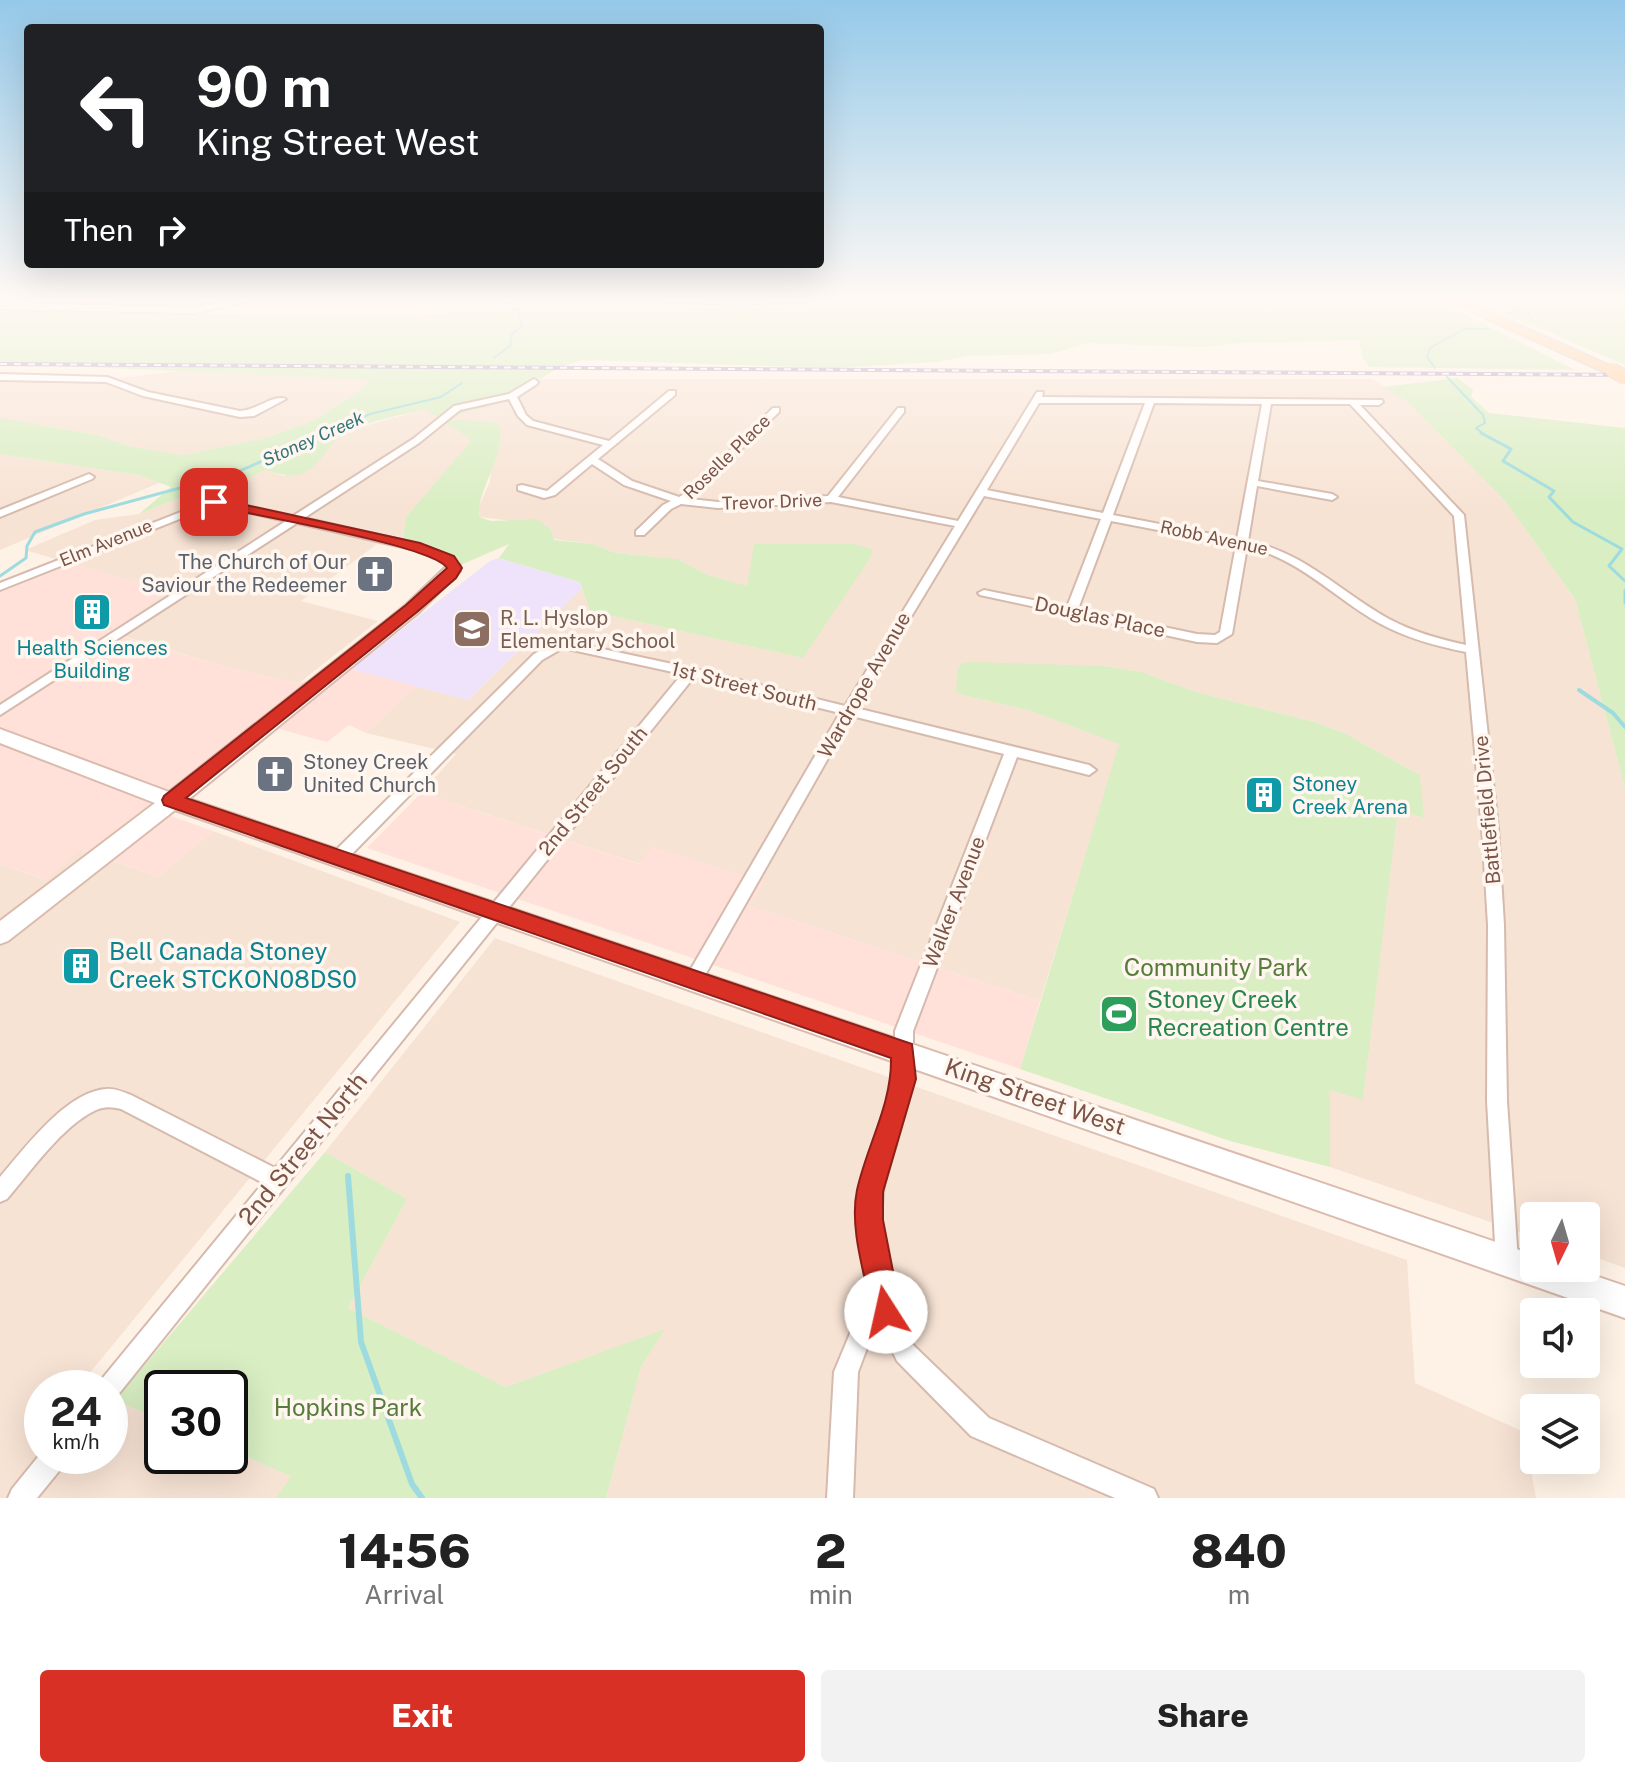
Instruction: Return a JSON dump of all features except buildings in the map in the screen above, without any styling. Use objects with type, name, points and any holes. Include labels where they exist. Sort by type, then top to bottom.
[{"type":"main road","points":[[0,934],[412,609],[451,575],[454,568]]},
{"type":"main road","name":"King Street West","points":[[0,736],[171,800],[1625,1302]]},
{"type":"street","points":[[0,377],[107,380],[167,400],[240,414],[251,414],[282,399]]},
{"type":"street","points":[[0,711],[416,441],[457,408],[512,396],[534,382]]},
{"type":"street","points":[[522,488],[546,495],[672,393]]},
{"type":"street","points":[[512,396],[522,416],[530,423],[610,444]]},
{"type":"street","name":"Wardrope Avenue","points":[[694,979],[847,713],[1037,397],[1150,401]]},
{"type":"street","points":[[1072,610],[1150,401],[1379,402]]},
{"type":"street","points":[[1240,541],[1255,483],[1267,402]]},
{"type":"street","name":"Battlefield Drive","points":[[1353,402],[1459,515],[1496,925],[1497,1101],[1507,1261]]},
{"type":"street","name":"Roselle Place","points":[[640,533],[667,507],[682,501],[776,410]]},
{"type":"street","points":[[831,499],[901,410]]},
{"type":"street","name":"Trevor Drive","points":[[593,460],[628,483],[682,501],[718,505],[831,499],[959,524]]},
{"type":"street","points":[[0,514],[89,477]]},
{"type":"street","points":[[1255,483],[1332,497]]},
{"type":"street","name":"Robb Avenue","points":[[980,492],[1240,541],[1304,564],[1385,622],[1412,634],[1473,650]]},
{"type":"street","name":"Elm Avenue","points":[[0,587],[108,541],[214,502],[296,519]]},
{"type":"street","points":[[296,519],[415,546],[449,559],[454,568]]},
{"type":"street","name":"Douglas Place","points":[[984,593],[1197,638],[1217,639],[1226,634],[1240,541]]},
{"type":"street","name":"1st Street South","points":[[338,858],[547,650],[561,644],[691,672],[847,713],[1089,770]]},
{"type":"street","name":"2nd Street South","points":[[496,910],[691,672]]},
{"type":"street","name":"Walker Avenue","points":[[1011,753],[904,1031],[904,1079],[870,1192],[870,1220],[886,1312],[905,1353],[980,1427],[1145,1498]]},
{"type":"street","name":"2nd Street North","points":[[124,1370],[496,910]]},
{"type":"street","points":[[0,1192],[62,1124],[86,1104],[103,1097],[124,1101],[278,1180]]},
{"type":"street","points":[[840,1498],[846,1372],[862,1332],[886,1312]]},
{"type":"street","points":[[21,1498],[40,1474]]},
{"type":"shaded area","points":[[186,370],[371,379],[358,392],[316,419],[269,437],[183,455],[128,446],[98,435],[0,418],[0,380],[81,383]]},
{"type":"shaded area","points":[[540,379],[1372,379],[1409,403],[1506,502],[1575,599],[1625,788],[1625,1268],[1600,1259],[1600,1202],[1520,1202],[1520,1232],[1330,1167],[1330,1089],[1363,1099],[1398,809],[1423,818],[1420,775],[1346,734],[1315,722],[1196,692],[1142,672],[1104,666],[962,663],[963,695],[1031,711],[1120,744],[1040,1001],[749,906],[763,882],[640,864],[421,793],[456,754],[366,733],[416,686],[468,700],[582,588],[590,611],[803,658],[754,544],[748,587],[708,575],[677,559],[615,553],[593,544],[554,539],[512,521],[479,517],[478,508],[490,482],[493,422],[451,421],[460,412],[493,405]]},
{"type":"shaded area","points":[[425,409],[473,440],[406,517],[402,548],[377,544],[301,601],[378,621],[299,683],[236,670],[123,636],[153,617],[136,612],[168,592],[25,550],[95,520],[139,514],[182,497],[224,491],[265,470],[284,476],[350,430]]},
{"type":"shaded area","points":[[0,454],[138,475],[159,483],[0,550]]},
{"type":"shaded area","name":"R. L. Hyslop Elementary School","points":[[499,558],[580,582],[582,588],[468,700],[351,669],[490,561]]},
{"type":"shaded area","points":[[56,559],[169,592],[137,611],[154,617],[124,637],[236,670],[299,683],[351,669],[416,686],[366,733],[349,725],[327,742],[279,729],[171,816],[213,831],[158,877],[81,849],[47,880],[0,864],[0,583]]},
{"type":"shaded area","points":[[421,793],[639,864],[652,847],[764,882],[749,906],[1040,1001],[1020,1069],[367,848]]},
{"type":"shaded area","points":[[213,831],[460,922],[92,1370],[24,1370],[24,1474],[128,1474],[128,1405],[144,1412],[144,1474],[248,1474],[248,1458],[292,1476],[276,1498],[0,1498],[0,864],[46,880],[80,849],[158,877]]},
{"type":"shaded area","points":[[495,938],[1407,1260],[1415,1383],[1520,1430],[1520,1474],[1532,1474],[1536,1498],[606,1498],[641,1367],[664,1330],[506,1387],[348,1308],[407,1199],[325,1152]]},
{"type":"green space","points":[[107,368],[560,368],[505,400],[466,412],[452,420],[493,422],[500,427],[498,451],[479,507],[479,517],[491,521],[537,519],[551,530],[554,540],[593,544],[615,553],[677,559],[708,575],[747,586],[754,544],[853,544],[873,549],[869,560],[803,658],[590,611],[580,582],[499,558],[509,544],[463,564],[402,548],[406,517],[472,440],[425,409],[353,429],[340,436],[309,470],[299,474],[284,475],[265,470],[224,491],[182,497],[139,514],[171,487],[138,475],[0,454],[0,418],[98,435],[128,446],[183,455],[269,437],[316,419],[358,392],[370,380]]},
{"type":"green space","points":[[1431,368],[1571,368],[1575,370]]},
{"type":"green space","points":[[1458,378],[1473,390],[1471,397],[1489,413],[1625,428],[1625,788],[1575,599],[1506,502],[1409,403],[1383,387]]},
{"type":"green space","name":"Community Park","points":[[962,663],[1104,666],[1142,672],[1196,692],[1315,722],[1346,734],[1420,775],[1424,818],[1398,810],[1363,1100],[1330,1090],[1330,1167],[1230,1141],[1020,1069],[1119,744],[1031,711],[963,695],[956,691],[958,669]]},
{"type":"green space","name":"Hopkins Park","points":[[325,1152],[407,1199],[348,1308],[506,1387],[665,1329],[641,1367],[606,1498],[276,1498],[291,1476],[248,1458],[248,1370],[144,1370],[144,1412],[128,1406],[128,1385]]},
{"type":"waterway","points":[[1447,377],[1483,415],[1485,423],[1476,428],[1485,435]]},
{"type":"waterway","name":"Stoney Creek","points":[[322,435],[370,414],[441,397],[462,383]]},
{"type":"waterway","name":"Stoney Creek","points":[[0,576],[26,558],[27,546],[35,532],[84,514],[235,473],[326,433]]},
{"type":"waterway","points":[[1481,433],[1511,449],[1503,461],[1554,491],[1549,497],[1573,522],[1622,549],[1609,566],[1625,581]]},
{"type":"waterway","points":[[1625,590],[1625,603]]},
{"type":"waterway","points":[[1579,690],[1613,713],[1625,727]]},
{"type":"waterway","points":[[348,1176],[361,1342],[412,1484],[422,1498]]},
{"type":"railway","points":[[577,368],[1625,375]]},
{"type":"place","name":"The Church of Our Saviour the Redeemer","points":[[375,574]]},
{"type":"place","name":"Health Sciences Building","points":[[92,612]]},
{"type":"place","name":"R. L. Hyslop Elementary School","points":[[472,629]]},
{"type":"place","name":"Stoney Creek United Church","points":[[275,774]]},
{"type":"place","name":"Stoney Creek Arena","points":[[1264,795]]},
{"type":"place","name":"Bell Canada Stoney Creek STCKON08DS0","points":[[81,966]]},
{"type":"place","name":"Stoney Creek Recreation Centre","points":[[1119,1014]]},
{"type":"route","points":[[214,502],[415,546],[449,559],[454,568],[451,575],[412,609],[262,731],[171,800],[903,1051],[904,1079],[875,1166],[870,1192],[870,1220],[886,1312]]}]
